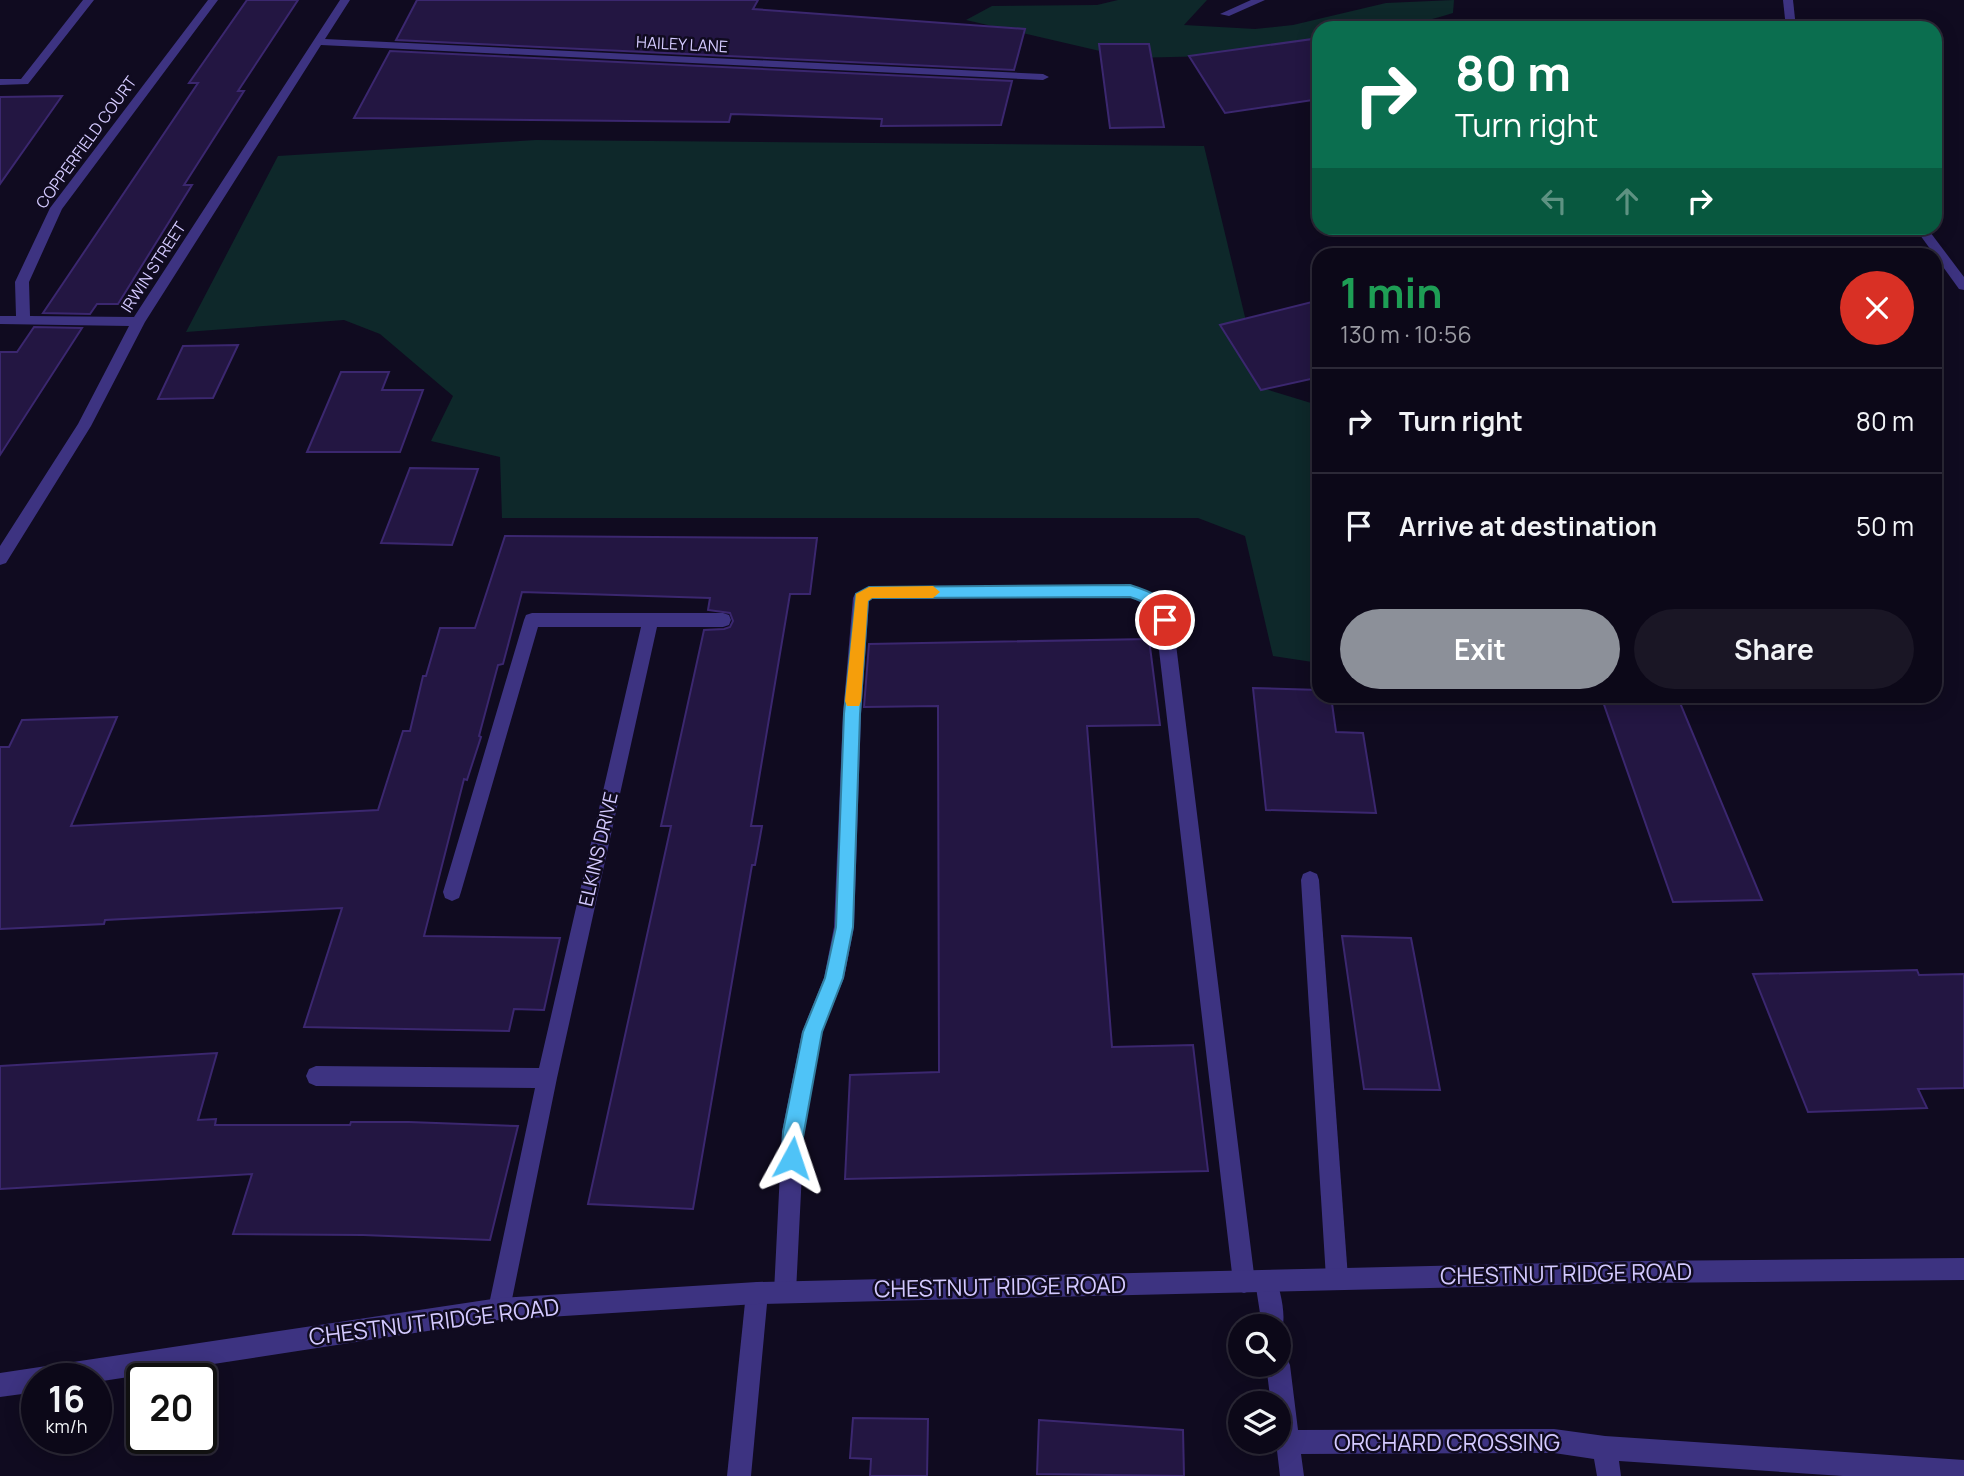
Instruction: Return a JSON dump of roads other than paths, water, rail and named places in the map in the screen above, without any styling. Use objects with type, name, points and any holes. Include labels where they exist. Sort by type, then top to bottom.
[{"type":"street","points":[[0,82],[24,82],[89,0]]},
{"type":"street","name":"COPPERFIELD COURT","points":[[23,320],[22,282],[56,208],[213,0]]},
{"type":"street","name":"IRWIN STREET","points":[[0,559],[84,426],[138,321],[345,0]]},
{"type":"street","points":[[1224,14],[1260,0]]},
{"type":"street","points":[[1788,0],[1790,21]]},
{"type":"street","name":"HAILEY LANE","points":[[319,42],[1043,77]]},
{"type":"street","points":[[1942,256],[1964,286]]},
{"type":"street","points":[[0,320],[138,321]]},
{"type":"street","points":[[785,1292],[793,1132],[812,1032],[834,978],[844,927],[852,714],[861,598],[869,593],[1130,591],[1148,597],[1159,605],[1166,634],[1255,1282],[1268,1314]]},
{"type":"street","points":[[452,892],[532,620],[723,620]]},
{"type":"street","name":"ELKINS DRIVE","points":[[499,1309],[547,1078],[650,621]]},
{"type":"street","points":[[1310,880],[1337,1278]]},
{"type":"street","points":[[316,1076],[547,1078]]},
{"type":"street","name":"CHESTNUT RIDGE ROAD","points":[[112,1368],[499,1309],[757,1293],[1337,1278],[1964,1269]]},
{"type":"street","points":[[739,1476],[757,1293]]},
{"type":"street","name":"CHESTNUT RIDGE ROAD","points":[[0,1385],[21,1382]]},
{"type":"street","name":"ORCHARD CROSSING","points":[[1291,1442],[1554,1441],[1605,1448],[1964,1472]]},
{"type":"street","points":[[1605,1448],[1609,1476]]},
{"type":"street","points":[[1290,1454],[1292,1476]]}]
